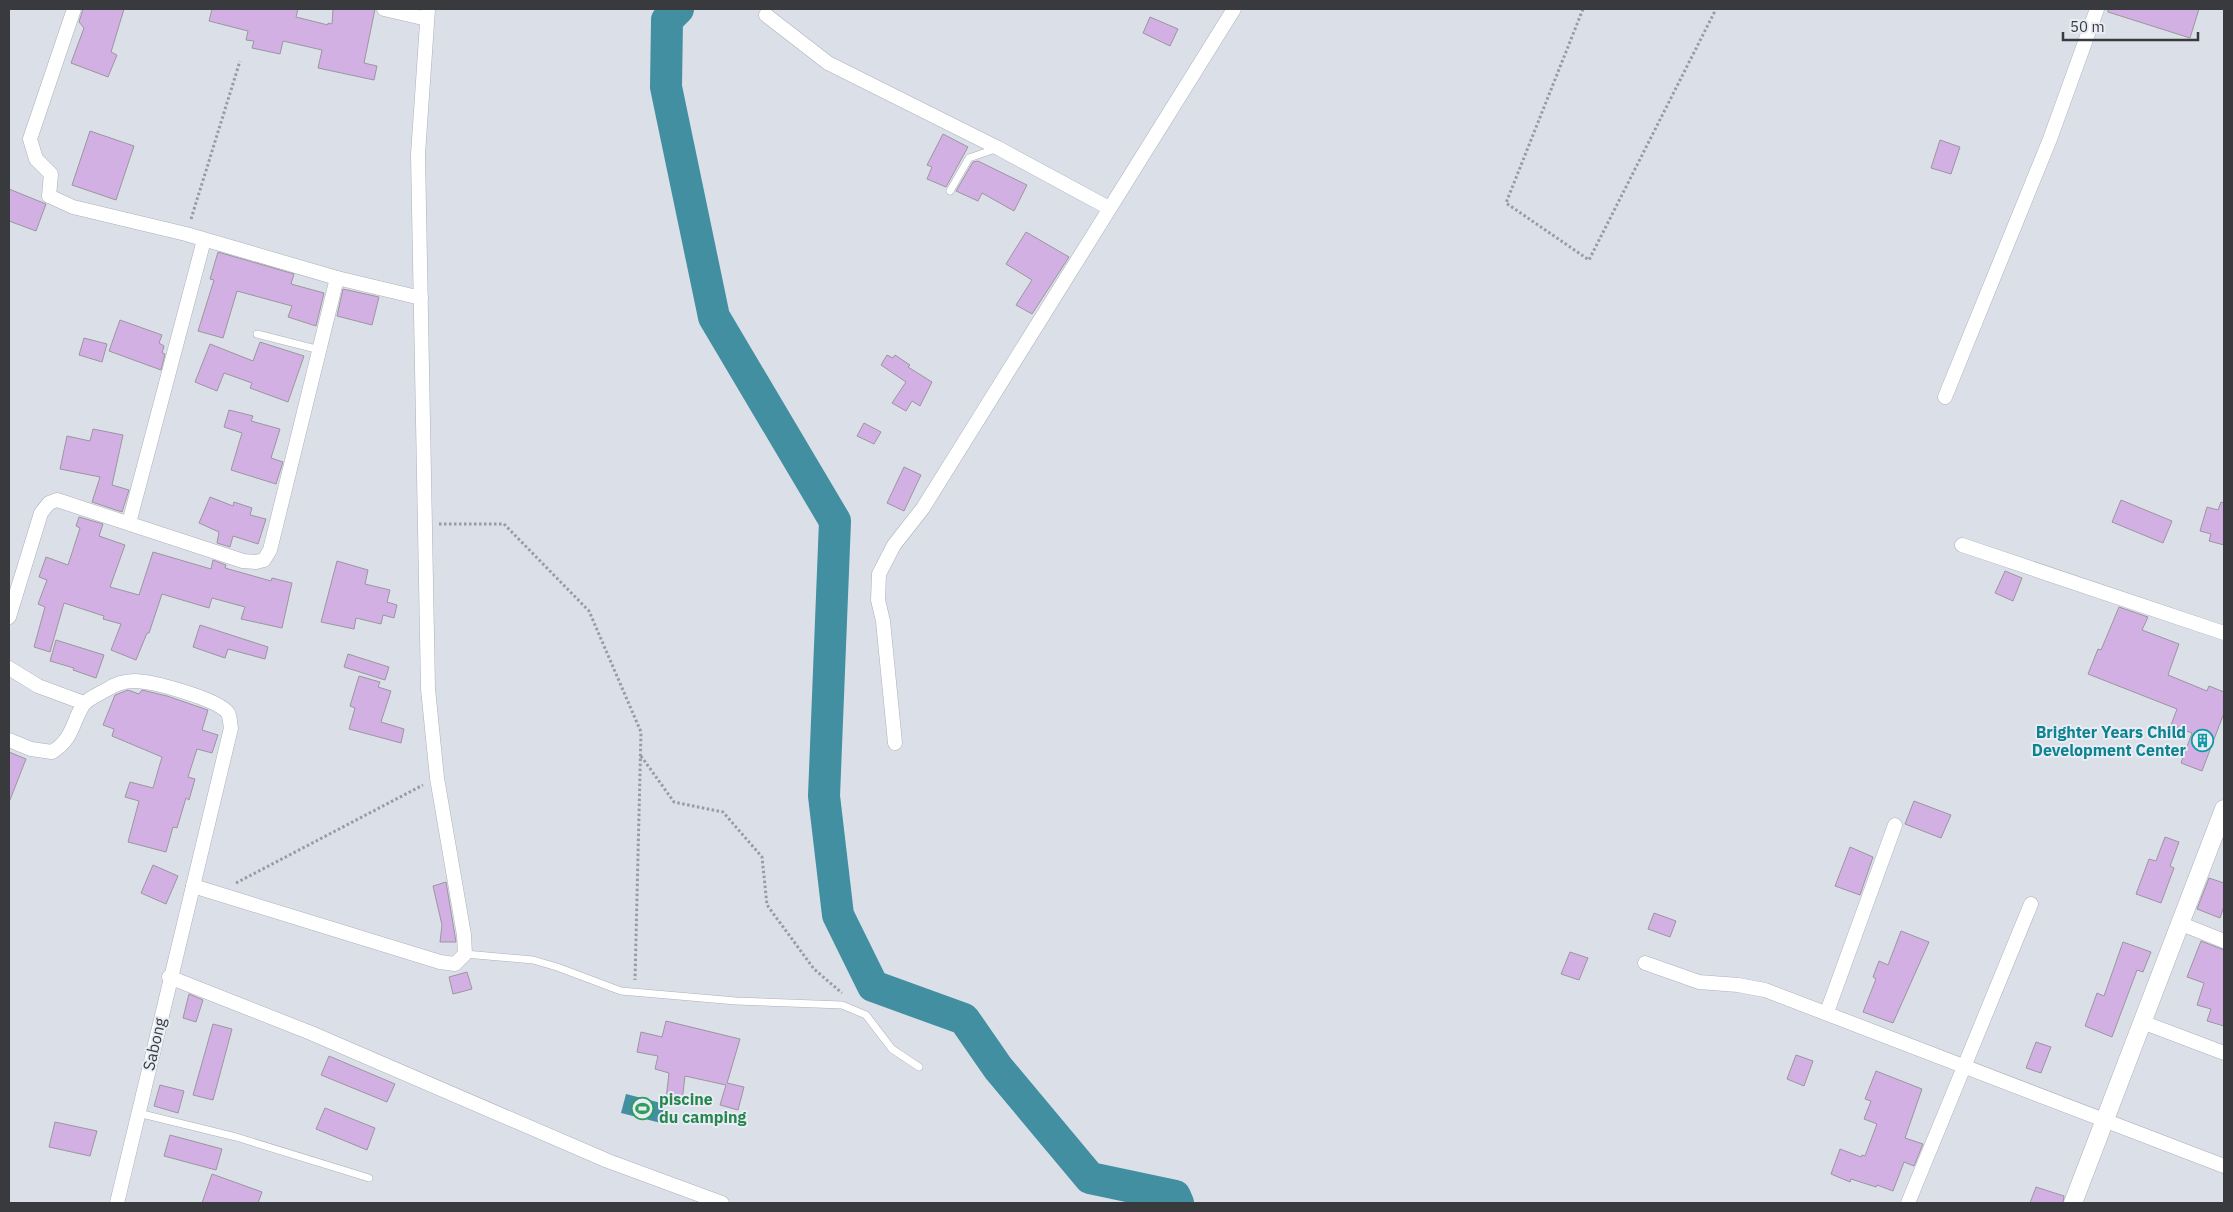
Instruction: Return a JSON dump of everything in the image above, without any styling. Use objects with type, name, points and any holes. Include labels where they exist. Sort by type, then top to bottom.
[{"type":"street","points":[[74,9],[30,139],[36,159],[51,174],[49,196],[73,207],[186,234],[337,278],[421,298]]},
{"type":"street","points":[[193,886],[440,962],[456,964],[465,954],[464,935],[437,778],[428,689],[423,524],[418,154],[428,14],[384,9]]},
{"type":"street","points":[[895,744],[883,621],[878,600],[879,574],[894,545],[922,508],[1234,9]]},
{"type":"street","points":[[1945,397],[2050,139],[2097,9]]},
{"type":"street","points":[[766,14],[828,63],[998,148],[1110,208]]},
{"type":"street","points":[[129,523],[204,240]]},
{"type":"street","points":[[9,616],[41,512],[49,503],[57,500],[243,561],[256,562],[264,560],[270,550],[337,278]]},
{"type":"street","points":[[1962,545],[2224,633]]},
{"type":"street","points":[[9,668],[38,686],[84,703],[74,728],[65,742],[52,752],[31,749],[9,740]]},
{"type":"street","name":"Sabong","points":[[84,703],[122,681],[136,680],[170,688],[218,704],[227,711],[231,728],[169,977],[117,1203]]},
{"type":"street","points":[[2073,1203],[2179,924],[2221,827],[2224,809]]},
{"type":"street","points":[[1827,1012],[1895,825]]},
{"type":"street","points":[[1908,1203],[2031,904]]},
{"type":"street","points":[[2179,924],[2224,941]]},
{"type":"street","points":[[1645,963],[1699,982],[1756,987],[1810,1008],[1827,1012],[2224,1166]]},
{"type":"street","points":[[169,977],[311,1032],[608,1160],[722,1203]]},
{"type":"street","points":[[2142,1022],[2224,1053]]},
{"type":"lane","points":[[950,191],[969,158],[998,148]]},
{"type":"lane","points":[[257,334],[320,350]]},
{"type":"lane","points":[[465,954],[533,960],[558,967],[605,986],[635,992],[736,1001],[842,1005],[866,1015],[892,1049],[919,1067]]},
{"type":"lane","points":[[138,1113],[236,1137],[369,1178]]},
{"type":"path","points":[[1583,9],[1506,203],[1588,260],[1716,9]]},
{"type":"path","points":[[186,234],[240,61]]},
{"type":"path","points":[[423,524],[504,524],[589,612],[641,732],[635,992]]},
{"type":"path","points":[[641,756],[674,802],[723,812],[762,857],[767,906],[814,969],[844,995]]},
{"type":"path","points":[[217,892],[437,778]]},
{"type":"water","name":"piscine du camping","points":[[626,1094],[665,1104],[661,1123],[621,1113]]},
{"type":"building","points":[[83,9],[124,9],[111,52],[117,55],[108,77],[71,63],[84,28],[79,22]]},
{"type":"building","points":[[212,9],[298,9],[296,17],[328,25],[328,23],[332,24],[333,9],[375,9],[364,63],[377,66],[374,80],[318,68],[322,50],[283,41],[280,54],[252,48],[254,41],[246,40],[248,31],[209,21]]},
{"type":"building","points":[[2108,9],[2199,9],[2190,38],[2108,12]]},
{"type":"building","points":[[1150,17],[1178,29],[1170,46],[1143,33]]},
{"type":"building","points":[[90,131],[134,146],[116,200],[72,185]]},
{"type":"building","points":[[943,134],[968,147],[946,187],[927,179],[932,167],[927,165]]},
{"type":"building","points":[[1940,140],[1960,147],[1951,174],[1931,168]]},
{"type":"building","points":[[978,161],[1027,185],[1014,211],[982,193],[978,201],[956,191],[973,162]]},
{"type":"building","points":[[9,189],[46,204],[36,231],[9,221]]},
{"type":"building","points":[[1026,232],[1069,257],[1032,314],[1016,305],[1032,280],[1006,264]]},
{"type":"building","points":[[218,252],[294,274],[291,284],[324,293],[316,326],[288,317],[292,306],[237,291],[223,338],[198,331],[214,280],[210,279]]},
{"type":"building","points":[[343,289],[379,297],[372,325],[337,316]]},
{"type":"building","points":[[120,320],[162,335],[159,343],[164,346],[162,353],[165,354],[161,370],[109,351]]},
{"type":"building","points":[[84,338],[107,344],[102,362],[79,355]]},
{"type":"building","points":[[260,342],[304,356],[288,402],[250,388],[252,383],[224,373],[217,391],[195,382],[210,344],[253,361]]},
{"type":"building","points":[[887,355],[893,358],[895,355],[910,365],[908,367],[932,382],[920,406],[912,401],[906,411],[892,403],[906,382],[881,365]]},
{"type":"building","points":[[229,410],[253,416],[251,421],[280,429],[271,458],[283,462],[276,484],[231,470],[242,433],[224,427]]},
{"type":"building","points":[[864,423],[881,432],[874,444],[857,436]]},
{"type":"building","points":[[93,429],[123,435],[112,485],[129,490],[122,512],[92,502],[100,477],[60,469],[67,436],[90,441]]},
{"type":"building","points":[[904,467],[921,475],[904,511],[887,503]]},
{"type":"building","points":[[210,497],[233,506],[234,502],[252,508],[250,515],[266,519],[258,544],[233,536],[230,547],[217,543],[219,532],[199,523]]},
{"type":"building","points":[[2121,500],[2172,521],[2163,543],[2112,522]]},
{"type":"building","points":[[2221,502],[2224,503],[2224,545],[2209,541],[2211,534],[2200,531],[2207,507],[2218,510]]},
{"type":"building","points":[[79,517],[103,524],[99,536],[125,545],[110,587],[139,595],[153,552],[211,569],[213,560],[226,565],[225,568],[271,581],[272,578],[292,583],[282,628],[241,619],[245,607],[212,598],[209,608],[162,594],[149,633],[147,633],[136,660],[111,650],[121,624],[103,619],[104,616],[64,603],[50,652],[34,647],[45,607],[38,604],[47,580],[39,577],[46,557],[68,565],[80,528],[76,526]]},
{"type":"building","points":[[337,561],[368,570],[365,584],[390,590],[387,602],[397,605],[394,618],[383,615],[381,624],[356,618],[354,629],[321,622]]},
{"type":"building","points":[[2005,571],[2022,578],[2013,601],[1995,593]]},
{"type":"building","points":[[2119,607],[2148,617],[2142,630],[2179,644],[2168,675],[2207,691],[2209,686],[2224,692],[2224,713],[2202,771],[2181,763],[2192,733],[2171,725],[2177,709],[2088,674],[2098,649],[2101,650]]},
{"type":"building","points":[[200,625],[268,647],[265,659],[228,649],[225,658],[193,647]]},
{"type":"building","points":[[56,640],[104,655],[96,678],[73,670],[74,668],[50,661]]},
{"type":"building","points":[[348,654],[389,667],[385,680],[344,667]]},
{"type":"building","points":[[359,676],[380,682],[378,687],[391,691],[381,722],[404,729],[401,743],[349,729],[355,708],[350,706]]},
{"type":"building","points":[[128,690],[139,694],[142,690],[167,696],[208,710],[202,730],[218,735],[212,753],[197,749],[188,777],[195,779],[189,800],[186,798],[177,828],[173,827],[166,852],[128,842],[139,801],[125,797],[130,782],[153,788],[162,757],[112,736],[114,729],[103,725],[115,695]]},
{"type":"building","points":[[9,752],[26,759],[10,800],[9,799]]},
{"type":"building","points":[[1914,801],[1951,815],[1941,838],[1905,824]]},
{"type":"building","points":[[2165,837],[2179,842],[2170,866],[2174,868],[2161,903],[2136,894],[2149,859],[2156,861]]},
{"type":"building","points":[[1850,847],[1873,857],[1860,895],[1835,886]]},
{"type":"building","points":[[153,865],[178,876],[166,904],[141,893]]},
{"type":"building","points":[[2209,878],[2224,883],[2224,906],[2220,918],[2197,909]]},
{"type":"building","points":[[446,882],[456,942],[440,942],[442,925],[433,886]]},
{"type":"building","points":[[1654,913],[1676,921],[1670,937],[1648,929]]},
{"type":"building","points":[[1901,931],[1929,942],[1893,1023],[1863,1012],[1876,979],[1873,977],[1879,961],[1888,965]]},
{"type":"building","points":[[2201,941],[2224,950],[2224,1026],[2207,1021],[2211,1009],[2197,1005],[2204,983],[2187,977]]},
{"type":"building","points":[[2123,942],[2151,952],[2143,972],[2137,970],[2112,1037],[2085,1026],[2097,993],[2104,996]]},
{"type":"building","points":[[1570,952],[1588,958],[1579,980],[1561,974]]},
{"type":"building","points":[[467,972],[472,989],[453,994],[449,977]]},
{"type":"building","points":[[189,994],[203,1000],[196,1022],[183,1018]]},
{"type":"building","points":[[666,1021],[740,1039],[727,1083],[744,1087],[738,1110],[720,1105],[726,1085],[685,1076],[682,1101],[666,1099],[669,1073],[655,1069],[658,1056],[637,1052],[641,1032],[662,1037]]},
{"type":"building","points":[[213,1024],[232,1029],[213,1100],[193,1095]]},
{"type":"building","points":[[2036,1042],[2051,1047],[2041,1073],[2026,1068]]},
{"type":"building","points":[[1796,1055],[1813,1061],[1804,1086],[1787,1079]]},
{"type":"building","points":[[329,1056],[395,1084],[387,1102],[321,1075]]},
{"type":"building","points":[[1876,1071],[1922,1089],[1905,1138],[1923,1144],[1914,1166],[1904,1162],[1893,1191],[1851,1179],[1850,1182],[1831,1174],[1840,1149],[1861,1157],[1862,1155],[1865,1156],[1877,1124],[1864,1119],[1871,1101],[1865,1099]]},
{"type":"building","points":[[160,1085],[184,1091],[178,1113],[154,1106]]},
{"type":"building","points":[[325,1108],[375,1128],[367,1150],[316,1129]]},
{"type":"building","points":[[55,1122],[97,1131],[90,1156],[49,1147]]},
{"type":"building","points":[[170,1135],[222,1149],[216,1170],[164,1156]]},
{"type":"building","points":[[212,1174],[262,1192],[258,1203],[202,1203]]},
{"type":"building","points":[[2036,1187],[2064,1196],[2063,1203],[2030,1203]]},
{"type":"waterway","points":[[678,9],[667,20],[666,87],[714,317],[835,521],[824,796],[838,915],[873,986],[964,1019],[998,1068],[1090,1178],[1175,1196],[1178,1203]]},
{"type":"place","name":"Brighter Years Child Development Center","points":[[2202,741]]},
{"type":"place","name":"piscine du camping","points":[[643,1108]]}]
